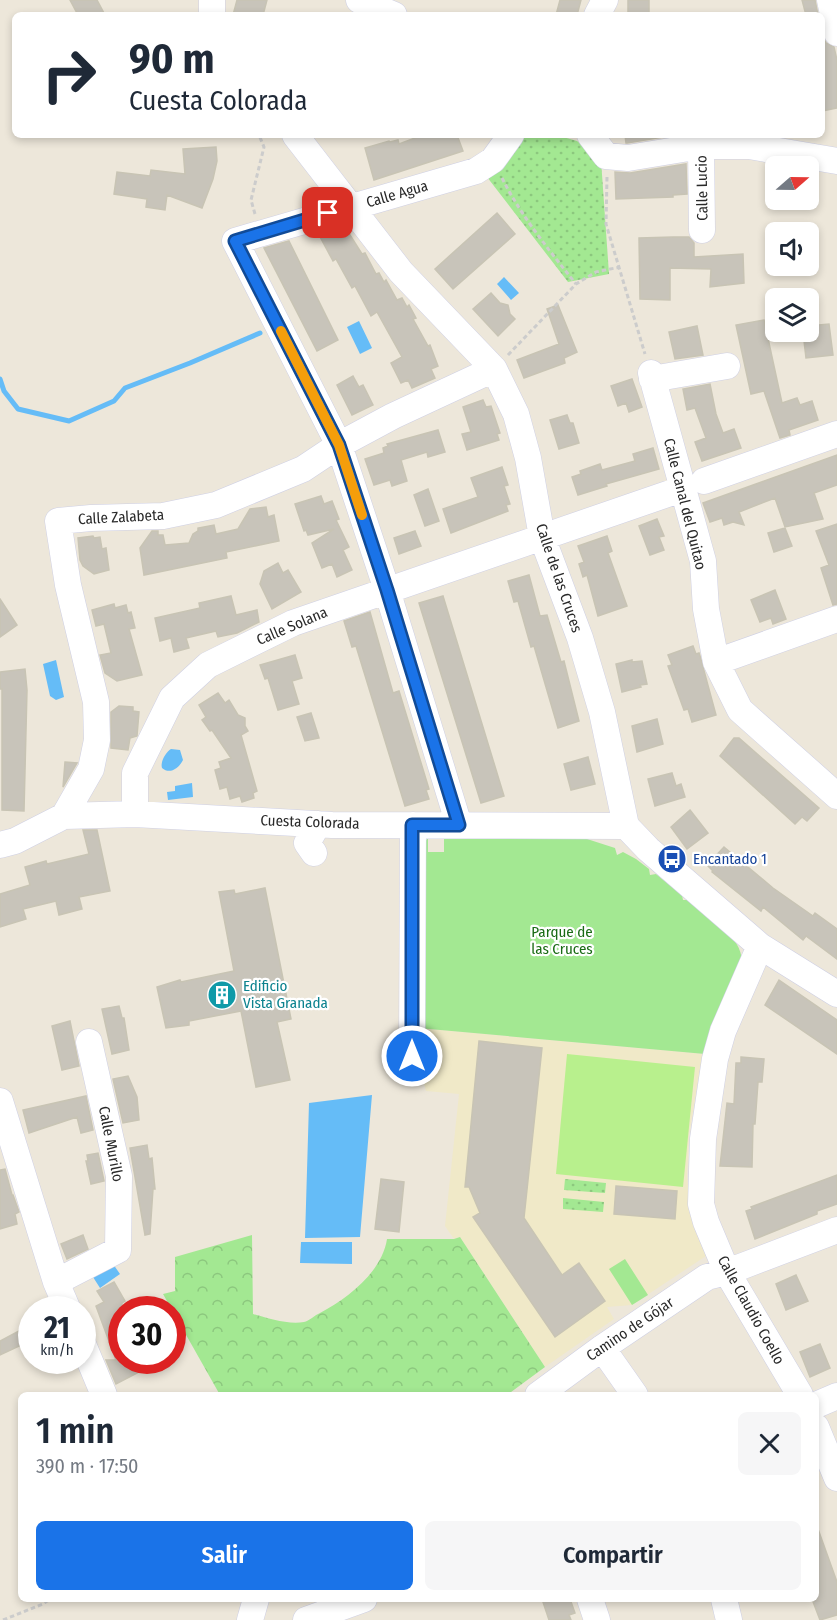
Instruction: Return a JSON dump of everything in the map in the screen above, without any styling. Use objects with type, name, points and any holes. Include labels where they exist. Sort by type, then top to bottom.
[{"type":"street","points":[[359,0],[386,12]]},
{"type":"street","points":[[830,0],[837,33]]},
{"type":"street","name":"Calle de las Cruces","points":[[297,138],[401,272],[494,369],[516,414],[528,458],[542,537],[580,638],[602,712],[626,826]]},
{"type":"street","name":"Calle Agua","points":[[339,445],[235,241],[476,171],[493,160],[509,138]]},
{"type":"street","name":"Calle Lucio","points":[[604,146],[628,158],[701,146],[749,146],[837,161]]},
{"type":"street","name":"Calle Lucio","points":[[701,146],[702,230]]},
{"type":"street","points":[[649,369],[727,366]]},
{"type":"street","name":"Calle Zalabeta","points":[[64,816],[90,769],[97,740],[96,702],[68,585],[58,521],[163,516],[216,506],[303,469],[339,445],[393,416],[494,369]]},
{"type":"street","name":"Calle Canal del Quitao","points":[[649,369],[693,485],[703,561],[706,609],[716,662],[740,710],[837,796]]},
{"type":"street","name":"Calle Solana","points":[[135,814],[135,773],[172,698],[208,665],[293,623],[837,434]]},
{"type":"street","points":[[339,445],[387,590],[459,825]]},
{"type":"street","points":[[716,662],[837,619]]},
{"type":"street","name":"Cuesta Colorada","points":[[0,845],[15,841],[64,816],[135,814],[318,824],[626,826]]},
{"type":"street","points":[[314,853],[307,843],[318,824]]},
{"type":"street","points":[[412,825],[412,1056]]},
{"type":"street","points":[[626,826],[648,849],[760,946],[837,994]]},
{"type":"street","name":"Calle Claudio Coello","points":[[760,946],[723,1031],[715,1059],[703,1139],[701,1204],[727,1272],[798,1392]]},
{"type":"street","name":"Calle Murillo","points":[[56,1282],[118,1250],[119,1176],[89,1042]]},
{"type":"street","points":[[0,1101],[62,1296]]},
{"type":"street","name":"Camino de Gójar","points":[[543,1392],[602,1348],[707,1277],[727,1272],[837,1230]]},
{"type":"street","points":[[602,1348],[633,1392]]},
{"type":"street","points":[[95,1374],[103,1392]]},
{"type":"street","points":[[819,1404],[837,1396]]},
{"type":"street","points":[[819,1434],[837,1478]]},
{"type":"street","points":[[250,1620],[255,1602]]},
{"type":"street","points":[[306,1620],[356,1602]]},
{"type":"street","points":[[591,1602],[597,1620]]},
{"type":"street","points":[[725,1602],[729,1620]]},
{"type":"path","points":[[260,138],[264,147],[251,200],[261,234]]},
{"type":"path","points":[[604,146],[608,181],[606,224],[649,369]]},
{"type":"path","points":[[493,160],[510,194],[528,222],[576,284]]},
{"type":"path","points":[[494,369],[576,284],[596,272],[620,267]]},
{"type":"path","points":[[3,1620],[46,1602]]},
{"type":"shaded area","points":[[418,1028],[705,1054],[689,1134],[687,1175],[690,1209],[706,1256],[632,1305],[607,1307],[614,1319],[545,1367],[460,1237],[454,1239],[445,1226],[459,1094],[426,1091],[419,1063]]},
{"type":"green space","points":[[518,138],[566,138],[577,141],[601,160],[609,274],[568,282],[487,177]]},
{"type":"green space","name":"Parque de las Cruces","points":[[428,838],[428,852],[444,852],[444,838],[587,839],[615,848],[617,855],[623,852],[649,869],[650,875],[656,874],[682,895],[683,900],[688,900],[722,927],[736,943],[740,952],[742,962],[705,1054],[418,1028],[424,843]]},
{"type":"green space","points":[[567,1054],[695,1067],[683,1187],[556,1174]]},
{"type":"green space","points":[[565,1179],[606,1183],[605,1193],[564,1190]]},
{"type":"green space","points":[[563,1198],[604,1202],[603,1212],[563,1209]]},
{"type":"green space","points":[[252,1235],[253,1314],[278,1321],[304,1322],[342,1300],[362,1283],[378,1262],[387,1239],[454,1239],[460,1237],[545,1367],[511,1392],[218,1392],[186,1335],[186,1296],[164,1296],[163,1294],[175,1291],[175,1257]]},
{"type":"green space","points":[[625,1259],[648,1295],[632,1305],[609,1269]]},
{"type":"water","points":[[504,277],[519,293],[511,300],[497,284]]},
{"type":"water","points":[[359,321],[372,348],[360,354],[347,327]]},
{"type":"water","points":[[56,660],[64,697],[56,700],[50,696],[43,664]]},
{"type":"water","points":[[171,749],[180,750],[183,760],[177,768],[168,771],[162,768],[162,763],[165,755]]},
{"type":"water","points":[[192,783],[193,797],[168,800],[167,792],[175,791],[175,786]]},
{"type":"water","points":[[372,1095],[360,1237],[305,1238],[309,1103]]},
{"type":"water","points":[[301,1242],[352,1242],[352,1264],[300,1263]]},
{"type":"water","points":[[113,1264],[120,1274],[100,1288],[93,1277]]},
{"type":"building","points":[[70,0],[97,0],[103,12],[76,12]]},
{"type":"building","points":[[237,0],[267,0],[264,12],[234,12]]},
{"type":"building","points":[[560,0],[581,0],[578,12],[557,12]]},
{"type":"building","points":[[628,0],[649,0],[649,12],[628,12]]},
{"type":"building","points":[[802,0],[815,0],[817,12],[805,12]]},
{"type":"building","points":[[825,41],[834,47],[837,60],[837,108],[825,110]]},
{"type":"building","points":[[415,138],[458,138],[463,151],[374,180],[365,148],[389,141],[398,140],[399,144]]},
{"type":"building","points":[[625,138],[657,138],[626,143]]},
{"type":"building","points":[[216,147],[217,161],[213,179],[202,208],[167,195],[165,210],[146,207],[147,199],[114,194],[117,172],[150,176],[151,170],[185,174],[183,149]]},
{"type":"building","points":[[686,164],[687,194],[673,195],[673,197],[616,199],[615,172],[630,173]]},
{"type":"building","points":[[497,213],[515,234],[453,289],[435,269]]},
{"type":"building","points":[[345,227],[362,254],[365,253],[376,274],[379,273],[384,282],[386,280],[397,300],[402,298],[407,307],[409,305],[416,318],[413,319],[428,346],[430,345],[438,366],[431,369],[435,378],[412,388],[408,380],[401,383],[391,363],[402,357],[377,312],[371,316],[355,286],[352,288],[336,259],[333,261],[318,233]]},
{"type":"building","points":[[689,237],[694,243],[694,257],[743,254],[744,283],[710,287],[711,269],[670,268],[670,300],[640,299],[639,238]]},
{"type":"building","points":[[289,241],[338,340],[317,351],[264,248]]},
{"type":"building","points":[[491,293],[500,303],[508,305],[510,314],[515,319],[498,336],[473,309]]},
{"type":"building","points":[[558,305],[577,352],[564,358],[565,363],[524,378],[517,360],[559,344],[547,309]]},
{"type":"building","points":[[764,320],[765,342],[769,342],[782,403],[797,398],[800,405],[812,401],[818,420],[789,430],[790,435],[780,438],[764,391],[751,394],[736,325]]},
{"type":"building","points":[[829,324],[833,355],[806,358],[804,342],[819,342],[819,325]]},
{"type":"building","points":[[697,326],[703,355],[675,359],[669,332]]},
{"type":"building","points":[[353,376],[359,387],[363,385],[373,405],[352,415],[337,385]]},
{"type":"building","points":[[632,379],[642,407],[629,412],[626,403],[618,406],[611,386]]},
{"type":"building","points":[[710,384],[716,414],[723,433],[734,429],[741,448],[702,461],[695,442],[706,438],[695,408],[687,410],[683,389]]},
{"type":"building","points":[[483,400],[486,407],[491,406],[500,433],[497,434],[499,440],[467,450],[462,434],[471,432],[463,407]]},
{"type":"building","points":[[567,415],[570,423],[573,423],[579,443],[559,449],[550,420]]},
{"type":"building","points":[[438,430],[445,452],[428,457],[427,452],[401,460],[407,481],[392,486],[390,480],[374,485],[365,459],[384,453],[383,448],[388,446],[387,444]]},
{"type":"building","points":[[653,448],[659,469],[606,484],[607,486],[578,495],[572,477],[581,474],[580,471],[600,464],[602,470],[635,461],[633,454]]},
{"type":"building","points":[[837,455],[837,485],[814,493],[823,519],[785,527],[775,498],[739,512],[744,525],[733,522],[724,525],[722,518],[710,522],[703,503]]},
{"type":"building","points":[[502,467],[508,485],[504,486],[510,504],[506,505],[508,511],[451,533],[443,509],[478,497],[471,478]]},
{"type":"building","points":[[428,489],[439,521],[425,526],[414,495]]},
{"type":"building","points":[[321,496],[324,504],[332,501],[339,519],[336,520],[349,547],[343,550],[352,570],[337,577],[332,564],[322,568],[312,543],[334,529],[308,535],[306,530],[304,531],[295,504]]},
{"type":"building","points":[[266,507],[268,517],[274,515],[279,541],[226,552],[227,558],[144,575],[140,548],[152,531],[158,531],[158,535],[163,535],[165,545],[189,543],[198,528],[214,525],[216,534],[238,529],[250,509]]},
{"type":"building","points":[[657,519],[664,536],[659,537],[664,550],[650,555],[639,526]]},
{"type":"building","points":[[837,524],[837,604],[833,605],[821,568],[829,565],[816,531]]},
{"type":"building","points":[[785,528],[792,546],[774,552],[768,533]]},
{"type":"building","points":[[415,531],[421,546],[399,554],[394,538]]},
{"type":"building","points":[[93,536],[94,538],[100,537],[102,549],[106,548],[109,570],[94,574],[83,566],[80,560],[78,538]]},
{"type":"building","points":[[607,536],[612,551],[608,553],[627,606],[598,616],[587,575],[583,577],[579,564],[584,562],[578,546]]},
{"type":"building","points":[[278,563],[283,573],[288,570],[301,592],[272,609],[260,584],[264,571]]},
{"type":"building","points":[[529,575],[540,616],[547,615],[561,662],[564,661],[579,721],[558,728],[534,646],[531,647],[518,601],[514,602],[508,581]]},
{"type":"building","points":[[775,590],[786,619],[773,624],[771,618],[760,622],[751,600]]},
{"type":"building","points":[[231,596],[236,615],[257,610],[259,622],[237,633],[218,637],[216,631],[186,638],[189,648],[174,652],[171,638],[160,641],[155,618],[200,608],[199,603]]},
{"type":"building","points":[[443,596],[504,796],[481,803],[419,603]]},
{"type":"building","points":[[0,599],[17,625],[0,637]]},
{"type":"building","points":[[114,604],[115,608],[126,605],[128,613],[131,612],[135,628],[129,629],[142,675],[117,681],[105,673],[100,655],[111,653],[104,624],[96,626],[92,610]]},
{"type":"building","points":[[370,612],[393,693],[399,691],[429,789],[426,790],[429,799],[405,806],[356,646],[352,647],[344,621]]},
{"type":"building","points":[[693,646],[696,654],[699,653],[700,656],[716,715],[692,722],[688,709],[684,710],[668,666],[672,665],[668,655]]},
{"type":"building","points":[[295,655],[302,678],[292,681],[299,704],[278,710],[268,678],[265,679],[260,665]]},
{"type":"building","points":[[632,660],[632,662],[642,661],[647,684],[622,692],[616,664]]},
{"type":"building","points":[[25,669],[27,690],[24,811],[2,810],[0,672]]},
{"type":"building","points":[[218,693],[225,703],[229,700],[238,715],[245,718],[248,731],[241,735],[257,791],[253,793],[254,798],[242,802],[240,796],[230,799],[227,787],[220,789],[215,770],[221,768],[219,762],[231,758],[212,730],[210,731],[202,720],[206,717],[199,705]]},
{"type":"building","points":[[119,706],[133,707],[133,711],[139,712],[137,736],[130,738],[128,750],[111,748],[111,712]]},
{"type":"building","points":[[311,713],[319,738],[305,741],[297,717]]},
{"type":"building","points":[[657,719],[663,744],[637,752],[632,726]]},
{"type":"building","points":[[734,738],[739,738],[819,808],[807,821],[802,817],[795,824],[720,756]]},
{"type":"building","points":[[588,757],[595,784],[571,790],[564,764]]},
{"type":"building","points":[[65,762],[77,763],[63,787]]},
{"type":"building","points":[[672,773],[676,786],[681,784],[685,797],[655,806],[648,779]]},
{"type":"building","points":[[690,810],[708,833],[687,849],[671,827]]},
{"type":"building","points":[[83,830],[97,830],[110,891],[79,897],[82,909],[59,915],[56,901],[23,909],[26,919],[0,927],[0,894],[30,885],[25,867],[89,854]]},
{"type":"building","points":[[724,847],[773,888],[813,916],[815,913],[837,929],[837,959],[806,936],[803,940],[763,907],[761,911],[712,872],[707,865]]},
{"type":"building","name":"Edificio Vista Granada","points":[[265,888],[291,1019],[277,1022],[290,1080],[256,1087],[241,1011],[189,1021],[189,1025],[166,1028],[157,987],[180,980],[181,982],[234,971],[219,892],[234,890],[235,894]]},
{"type":"building","points":[[779,980],[837,1020],[837,1054],[765,1005]]},
{"type":"building","points":[[119,1006],[122,1018],[124,1018],[129,1050],[112,1054],[102,1009]]},
{"type":"building","points":[[70,1021],[79,1066],[62,1070],[52,1026]]},
{"type":"building","points":[[479,1041],[542,1048],[524,1218],[562,1275],[579,1263],[605,1301],[555,1337],[473,1217],[480,1213],[469,1187],[465,1187]]},
{"type":"building","points":[[741,1057],[764,1059],[762,1082],[758,1082],[755,1124],[753,1124],[752,1167],[720,1166],[727,1103],[734,1104],[736,1063],[741,1063]]},
{"type":"building","points":[[128,1076],[137,1097],[139,1120],[123,1123],[113,1079]]},
{"type":"building","points":[[86,1096],[93,1130],[81,1133],[77,1117],[29,1133],[23,1110]]},
{"type":"building","points":[[147,1145],[149,1159],[152,1158],[155,1189],[153,1189],[150,1234],[145,1235],[130,1148]]},
{"type":"building","points":[[98,1153],[104,1181],[91,1184],[86,1161],[88,1161],[87,1155]]},
{"type":"building","points":[[5,1169],[19,1212],[15,1214],[17,1224],[0,1229],[0,1170]]},
{"type":"building","points":[[837,1175],[837,1204],[755,1239],[746,1211],[752,1209],[751,1207]]},
{"type":"building","points":[[381,1179],[404,1182],[399,1232],[375,1229]]},
{"type":"building","points":[[616,1186],[677,1191],[675,1219],[614,1214]]},
{"type":"building","points":[[83,1235],[88,1249],[67,1259],[61,1244]]},
{"type":"building","points":[[796,1275],[808,1301],[786,1310],[776,1284]]},
{"type":"building","points":[[114,1282],[122,1296],[108,1296],[108,1338],[96,1306],[104,1302],[97,1291]]},
{"type":"building","points":[[18,1331],[18,1347],[0,1355],[0,1341]]},
{"type":"building","points":[[820,1344],[830,1368],[810,1377],[800,1352]]},
{"type":"building","points":[[112,1374],[135,1374],[116,1384]]},
{"type":"building","points":[[819,1532],[837,1582],[837,1615],[820,1620],[813,1602],[819,1602]]},
{"type":"building","points":[[543,1602],[571,1602],[575,1613],[569,1615],[571,1620],[549,1620]]},
{"type":"waterway","points":[[0,379],[4,391],[18,409],[69,421],[114,401],[125,388],[260,333]]},
{"type":"slow traffic","points":[[281,331],[339,445],[362,515]]},
{"type":"place","name":"Encantado 1","points":[[672,859]]},
{"type":"place","name":"Edificio Vista Granada","points":[[222,995]]},
{"type":"route","points":[[328,213],[235,241],[339,445],[387,590],[459,825],[412,825],[412,1056]]}]
